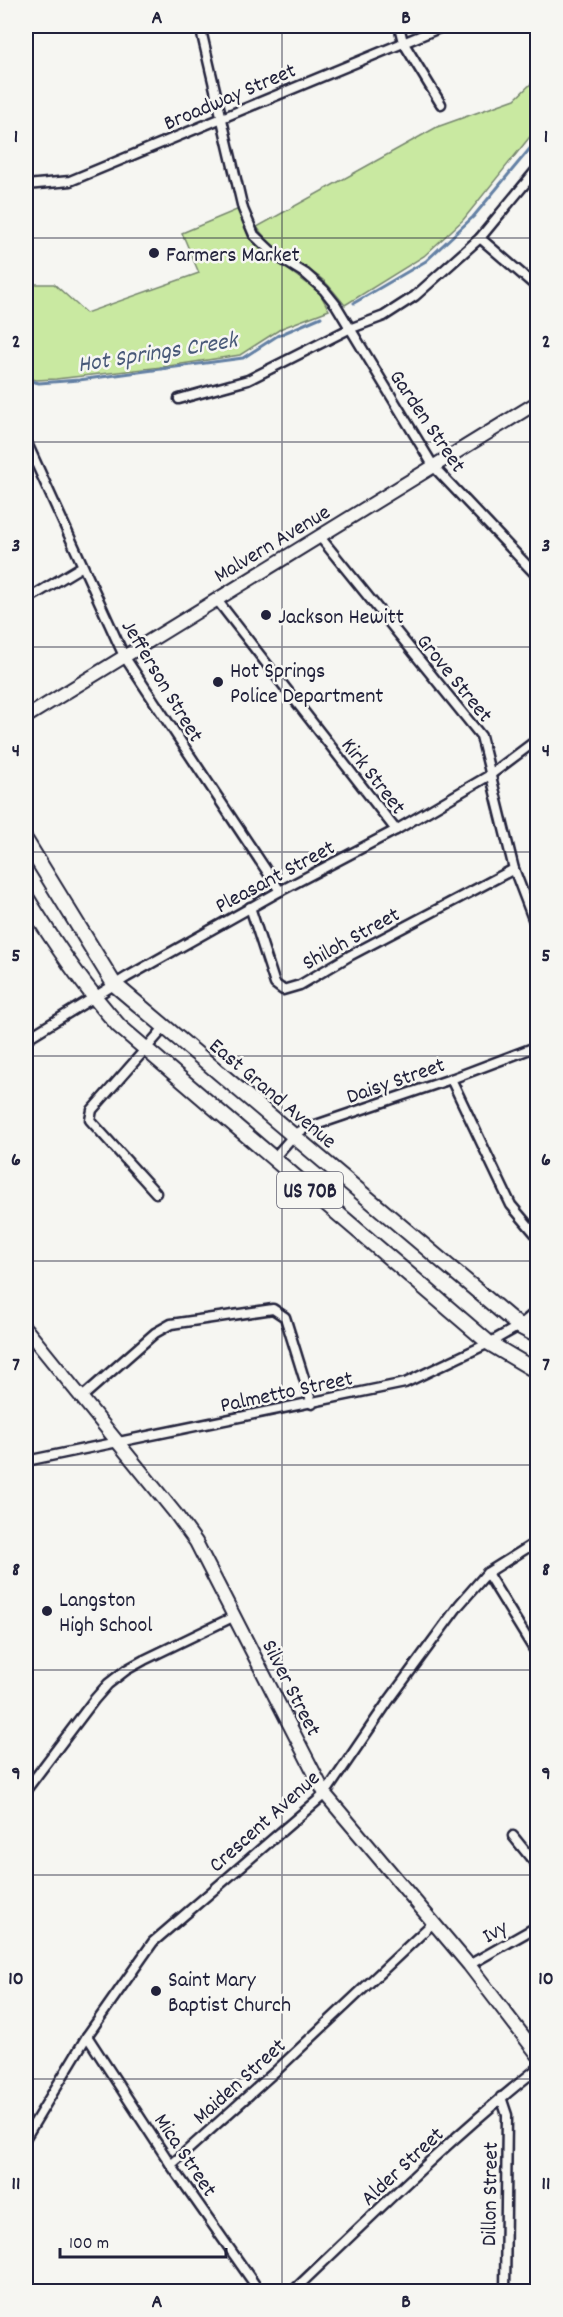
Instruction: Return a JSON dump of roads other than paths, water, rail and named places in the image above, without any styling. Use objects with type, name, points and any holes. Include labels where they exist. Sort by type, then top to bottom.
[{"type":"main road","name":"East Grand Avenue","points":[[26,841],[114,984],[519,1326],[537,1336]]},
{"type":"main road","name":"US 70B","points":[[26,897],[59,951],[92,996],[118,1026],[489,1343],[537,1372]]},
{"type":"street","name":"Garden Street","points":[[200,26],[243,208],[254,235],[275,255],[306,274],[324,290],[434,467],[537,577]]},
{"type":"street","points":[[399,26],[402,42],[441,104]]},
{"type":"street","name":"Broadway Street","points":[[26,185],[70,181],[444,26]]},
{"type":"street","points":[[179,399],[248,381],[349,329],[384,316],[415,296],[480,238],[537,168]]},
{"type":"street","points":[[480,238],[537,288]]},
{"type":"street","name":"Malvern Avenue","points":[[26,717],[537,405]]},
{"type":"street","name":"Jefferson Street","points":[[26,441],[81,567],[124,656],[280,891]]},
{"type":"street","name":"Grove Street","points":[[320,537],[481,736],[514,869],[537,932]]},
{"type":"street","points":[[26,600],[81,567]]},
{"type":"street","name":"Kirk Street","points":[[217,600],[396,830]]},
{"type":"street","name":"Pleasant Street","points":[[26,1039],[92,996],[250,907],[396,830],[490,775],[537,739]]},
{"type":"street","name":"Shiloh Street","points":[[250,907],[275,984],[283,990],[300,985],[514,869]]},
{"type":"street","points":[[156,1193],[90,1120],[92,1110],[165,1028]]},
{"type":"street","name":"Daisy Street","points":[[273,1159],[294,1135],[304,1129],[451,1079],[537,1046]]},
{"type":"street","points":[[451,1079],[511,1204],[537,1237]]},
{"type":"street","points":[[81,1398],[155,1333],[171,1324],[273,1309],[285,1317],[312,1404]]},
{"type":"street","name":"Palmetto Street","points":[[26,1461],[312,1404],[405,1383],[489,1343],[519,1326],[537,1310]]},
{"type":"street","name":"Silver Street","points":[[26,1329],[196,1542],[325,1794],[469,1965],[537,2055]]},
{"type":"street","name":"Crescent Avenue","points":[[26,2137],[87,2036],[153,1942],[325,1794],[387,1703],[459,1605],[488,1573],[537,1541]]},
{"type":"street","points":[[488,1573],[537,1656]]},
{"type":"street","points":[[26,1790],[108,1684],[126,1670],[233,1617]]},
{"type":"street","points":[[513,1836],[537,1867]]},
{"type":"street","name":"Maiden Street","points":[[171,2165],[278,2069],[434,1922]]},
{"type":"street","name":"Ivy","points":[[469,1965],[537,1926]]},
{"type":"street","name":"Mica Street","points":[[87,2036],[171,2165],[260,2292]]},
{"type":"street","name":"Alder Street","points":[[292,2292],[501,2097],[537,2068]]},
{"type":"street","name":"Dillon Street","points":[[501,2097],[507,2115],[505,2292]]},
{"type":"waterway","name":"Hot Springs Creek","points":[[354,303],[426,261],[473,217],[538,139]]},
{"type":"waterway","name":"Hot Springs Creek","points":[[26,380],[39,383],[79,380],[243,358],[277,336],[321,317]]},
{"type":"place","name":"Farmers Market","points":[[154,253]]},
{"type":"place","name":"Jackson Hewitt","points":[[266,615]]},
{"type":"place","name":"Hot Springs Police Department","points":[[218,682]]},
{"type":"place","name":"Langston High School","points":[[47,1611]]},
{"type":"place","name":"Saint Mary Baptist Church","points":[[156,1991]]}]
